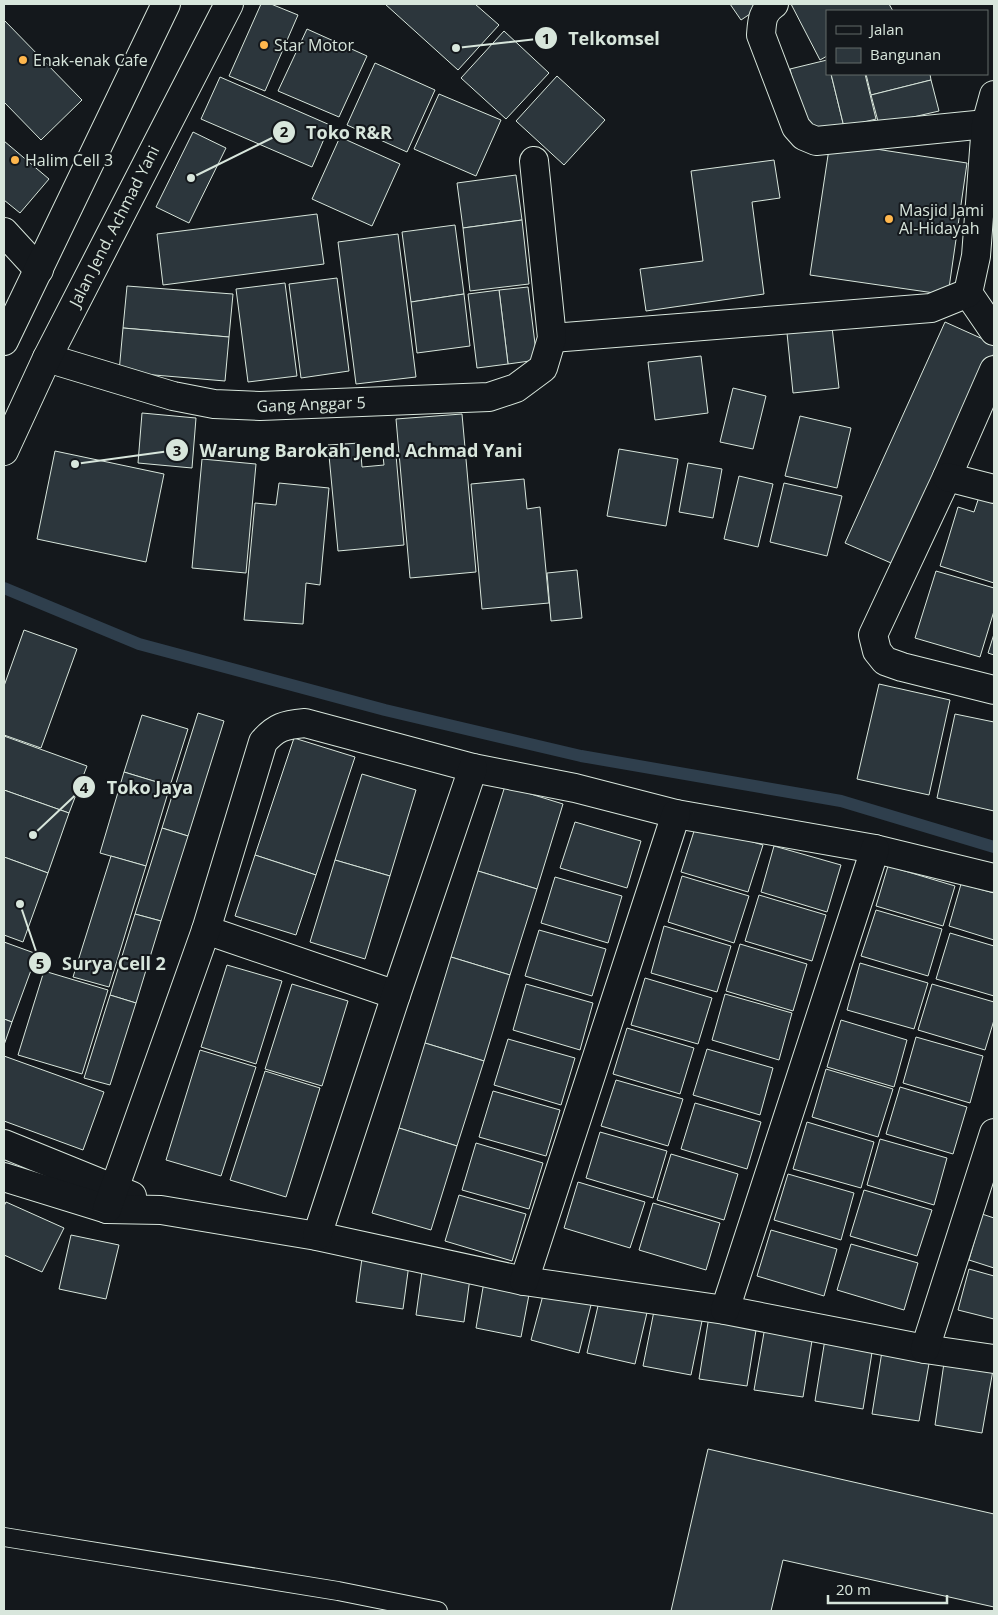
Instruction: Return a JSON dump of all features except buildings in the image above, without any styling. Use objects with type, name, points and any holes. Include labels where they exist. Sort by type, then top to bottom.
[{"type":"street","points":[[4,341],[166,4]]},
{"type":"street","name":"Jalan Jend. Achmad Yani","points":[[4,451],[46,358],[229,4]]},
{"type":"street","points":[[774,4],[766,9],[761,35],[796,127],[804,136],[816,141],[986,124]]},
{"type":"street","points":[[994,95],[986,124],[976,256],[968,293],[994,331]]},
{"type":"street","points":[[534,161],[552,338],[931,308],[968,293]]},
{"type":"street","points":[[4,232],[39,270]]},
{"type":"street","name":"Gang Anggar 5","points":[[46,358],[173,396],[214,404],[270,406],[489,397],[516,388],[543,368],[552,338]]},
{"type":"street","points":[[994,370],[947,477],[873,635],[877,651],[885,661],[994,690]]},
{"type":"street","points":[[947,477],[994,489]]},
{"type":"street","points":[[111,1199],[206,930],[262,742],[273,731],[288,724],[305,723],[473,768],[575,788],[676,814],[875,849],[994,878]]},
{"type":"street","points":[[317,1236],[473,768]]},
{"type":"street","points":[[524,1280],[676,814]]},
{"type":"street","points":[[725,1310],[875,849]]},
{"type":"street","points":[[206,930],[396,995]]},
{"type":"street","points":[[925,1349],[994,1133]]},
{"type":"street","points":[[4,1144],[111,1199]]},
{"type":"street","points":[[4,1177],[161,1210],[317,1236],[524,1280],[725,1310],[925,1349],[994,1359]]},
{"type":"lane","points":[[4,1538],[338,1591],[438,1611]]},
{"type":"waterway","points":[[4,588],[139,644],[385,710],[581,756],[841,801],[994,847]]},
{"type":"place","name":"Star Motor","points":[[264,45]]},
{"type":"place","name":"Telkomsel","points":[[456,48]]},
{"type":"place","name":"Enak-enak Cafe","points":[[23,60]]},
{"type":"place","name":"Halim Cell 3","points":[[15,160]]},
{"type":"place","name":"Toko R&R","points":[[191,178]]},
{"type":"place","name":"Masjid Jami Al-Hidayah","points":[[889,219]]},
{"type":"place","name":"Warung Barokah Jend. Achmad Yani","points":[[75,464]]},
{"type":"place","name":"Toko Jaya","points":[[33,835]]},
{"type":"place","name":"Surya Cell 2","points":[[20,904]]}]
